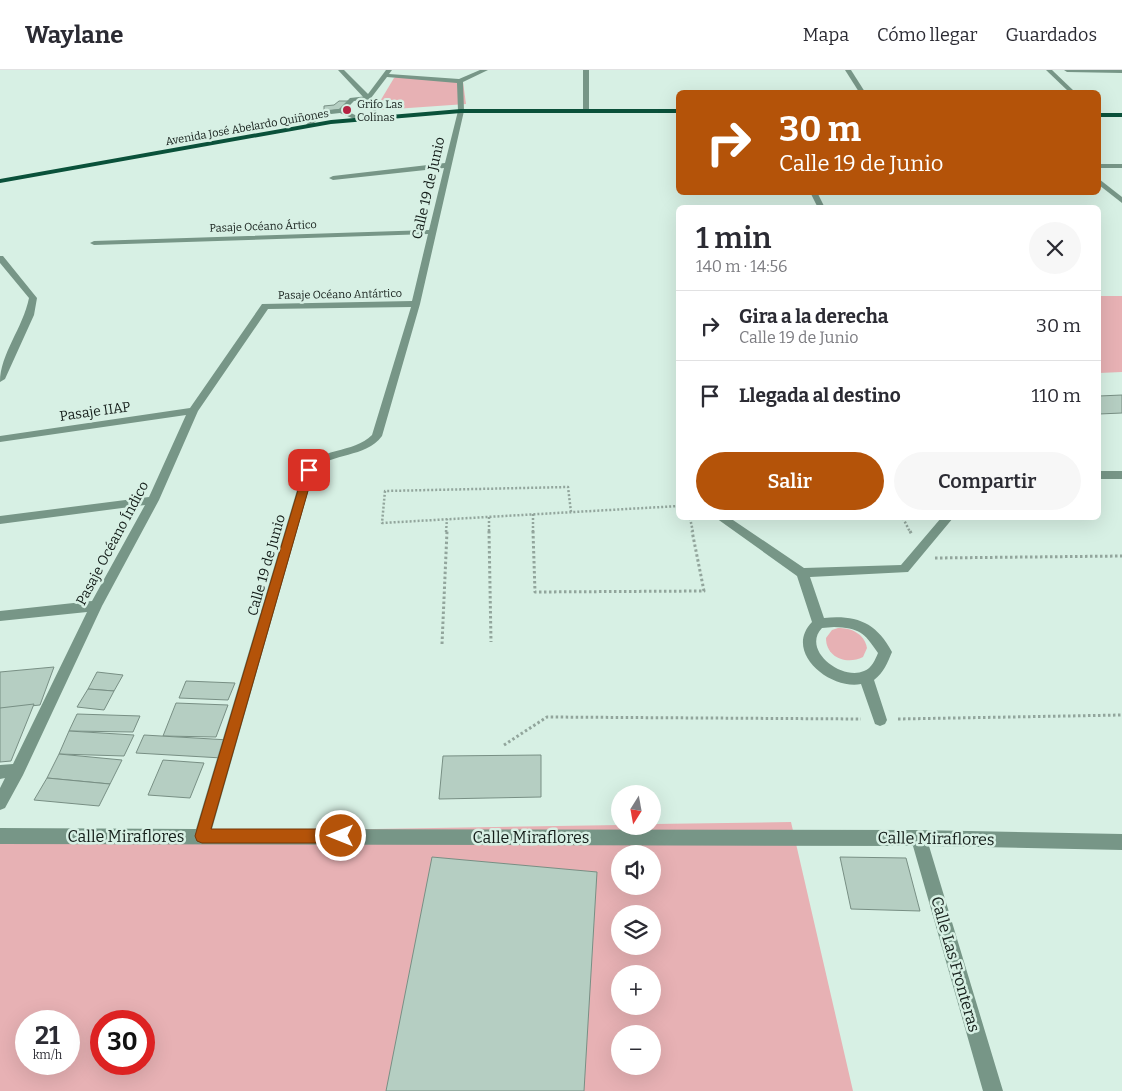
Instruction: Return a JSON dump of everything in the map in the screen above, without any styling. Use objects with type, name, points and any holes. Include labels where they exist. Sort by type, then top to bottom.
[{"type":"main road","name":"Avenida José Abelardo Quiñones","points":[[0,181],[308,126],[376,118],[461,111],[676,111]]},
{"type":"main road","points":[[1101,115],[1122,115]]},
{"type":"street","points":[[341,70],[368,98],[376,118]]},
{"type":"street","points":[[368,98],[386,72],[460,81],[486,70]]},
{"type":"street","points":[[586,70],[586,111]]},
{"type":"street","points":[[848,70],[861,90]]},
{"type":"street","points":[[1049,70],[1070,90]]},
{"type":"street","points":[[1067,70],[1122,71]]},
{"type":"street","name":"Calle 19 de Junio","points":[[202,836],[309,470],[318,461],[370,444],[378,436],[416,304],[461,111],[460,81]]},
{"type":"street","points":[[341,110],[352,99],[368,98]]},
{"type":"street","points":[[308,126],[320,113],[341,110],[361,120]]},
{"type":"street","points":[[333,178],[448,165]]},
{"type":"street","points":[[1101,166],[1122,166]]},
{"type":"street","points":[[1101,183],[1122,201]]},
{"type":"street","name":"Pasaje Océano Ártico","points":[[94,243],[432,232]]},
{"type":"street","points":[[0,258],[33,298],[30,315],[0,379]]},
{"type":"street","name":"Pasaje Océano Antártico","points":[[265,306],[416,304]]},
{"type":"street","name":"Pasaje Océano Índico","points":[[0,803],[18,770],[96,606],[153,500],[193,411],[265,306]]},
{"type":"street","name":"Pasaje IIAP","points":[[0,439],[193,411]]},
{"type":"street","points":[[1101,475],[1122,475]]},
{"type":"street","points":[[0,520],[153,500]]},
{"type":"street","points":[[725,520],[802,573],[819,623]]},
{"type":"street","points":[[802,573],[904,569],[944,520]]},
{"type":"street","points":[[0,616],[96,606]]},
{"type":"street","points":[[819,623],[858,623],[874,636],[885,652],[879,668],[866,678],[847,678],[830,672],[816,660],[809,647],[810,634],[819,623]]},
{"type":"street","points":[[866,678],[880,720]]},
{"type":"street","points":[[0,772],[18,770]]},
{"type":"street","name":"Calle Miraflores","points":[[0,836],[919,838],[1122,842]]},
{"type":"street","name":"Calle Las Fronteras","points":[[919,838],[993,1091]]},
{"type":"path","points":[[571,512],[568,487],[385,491],[382,522],[489,517],[676,506]]},
{"type":"path","points":[[533,514],[535,592],[704,591],[690,520]]},
{"type":"path","points":[[489,517],[491,642]]},
{"type":"path","points":[[442,644],[447,519]]},
{"type":"path","points":[[912,559],[1122,556]]},
{"type":"path","points":[[504,744],[547,716],[880,720],[1122,716]]},
{"type":"shaded area","points":[[396,77],[463,82],[466,104],[380,110],[379,103]]},
{"type":"shaded area","points":[[1101,296],[1122,296],[1122,372],[1101,373]]},
{"type":"shaded area","points":[[838,628],[852,630],[860,635],[867,648],[863,657],[844,660],[833,655],[827,645],[826,638],[832,630]]},
{"type":"shaded area","points":[[791,822],[853,1091],[0,1091],[0,835],[611,825],[611,835],[661,835],[661,824]]},
{"type":"building","points":[[339,101],[349,101],[343,109],[324,111],[324,106],[334,105]]},
{"type":"building","points":[[1122,395],[1122,413],[1101,414],[1101,396]]},
{"type":"building","points":[[54,667],[40,705],[0,709],[0,672]]},
{"type":"building","points":[[97,672],[123,675],[114,691],[88,689]]},
{"type":"building","points":[[186,681],[235,683],[228,700],[179,698]]},
{"type":"building","points":[[88,689],[114,691],[104,710],[77,707]]},
{"type":"building","points":[[176,703],[228,705],[216,737],[163,736]]},
{"type":"building","points":[[34,704],[11,761],[0,762],[0,708]]},
{"type":"building","points":[[77,714],[140,716],[133,732],[69,731]]},
{"type":"building","points":[[69,731],[134,735],[124,756],[59,754]]},
{"type":"building","points":[[144,735],[229,740],[222,758],[136,753]]},
{"type":"building","points":[[59,754],[122,760],[110,784],[47,778]]},
{"type":"building","points":[[541,755],[541,797],[439,799],[443,756]]},
{"type":"building","points":[[163,760],[204,763],[190,798],[148,795]]},
{"type":"building","points":[[47,778],[110,784],[99,806],[34,800]]},
{"type":"building","points":[[432,857],[597,872],[584,1091],[386,1091]]},
{"type":"building","points":[[840,857],[906,858],[920,911],[851,909]]},
{"type":"place","name":"Grifo Las Colinas","points":[[347,110]]},
{"type":"route","points":[[309,470],[202,836],[341,836]]}]
